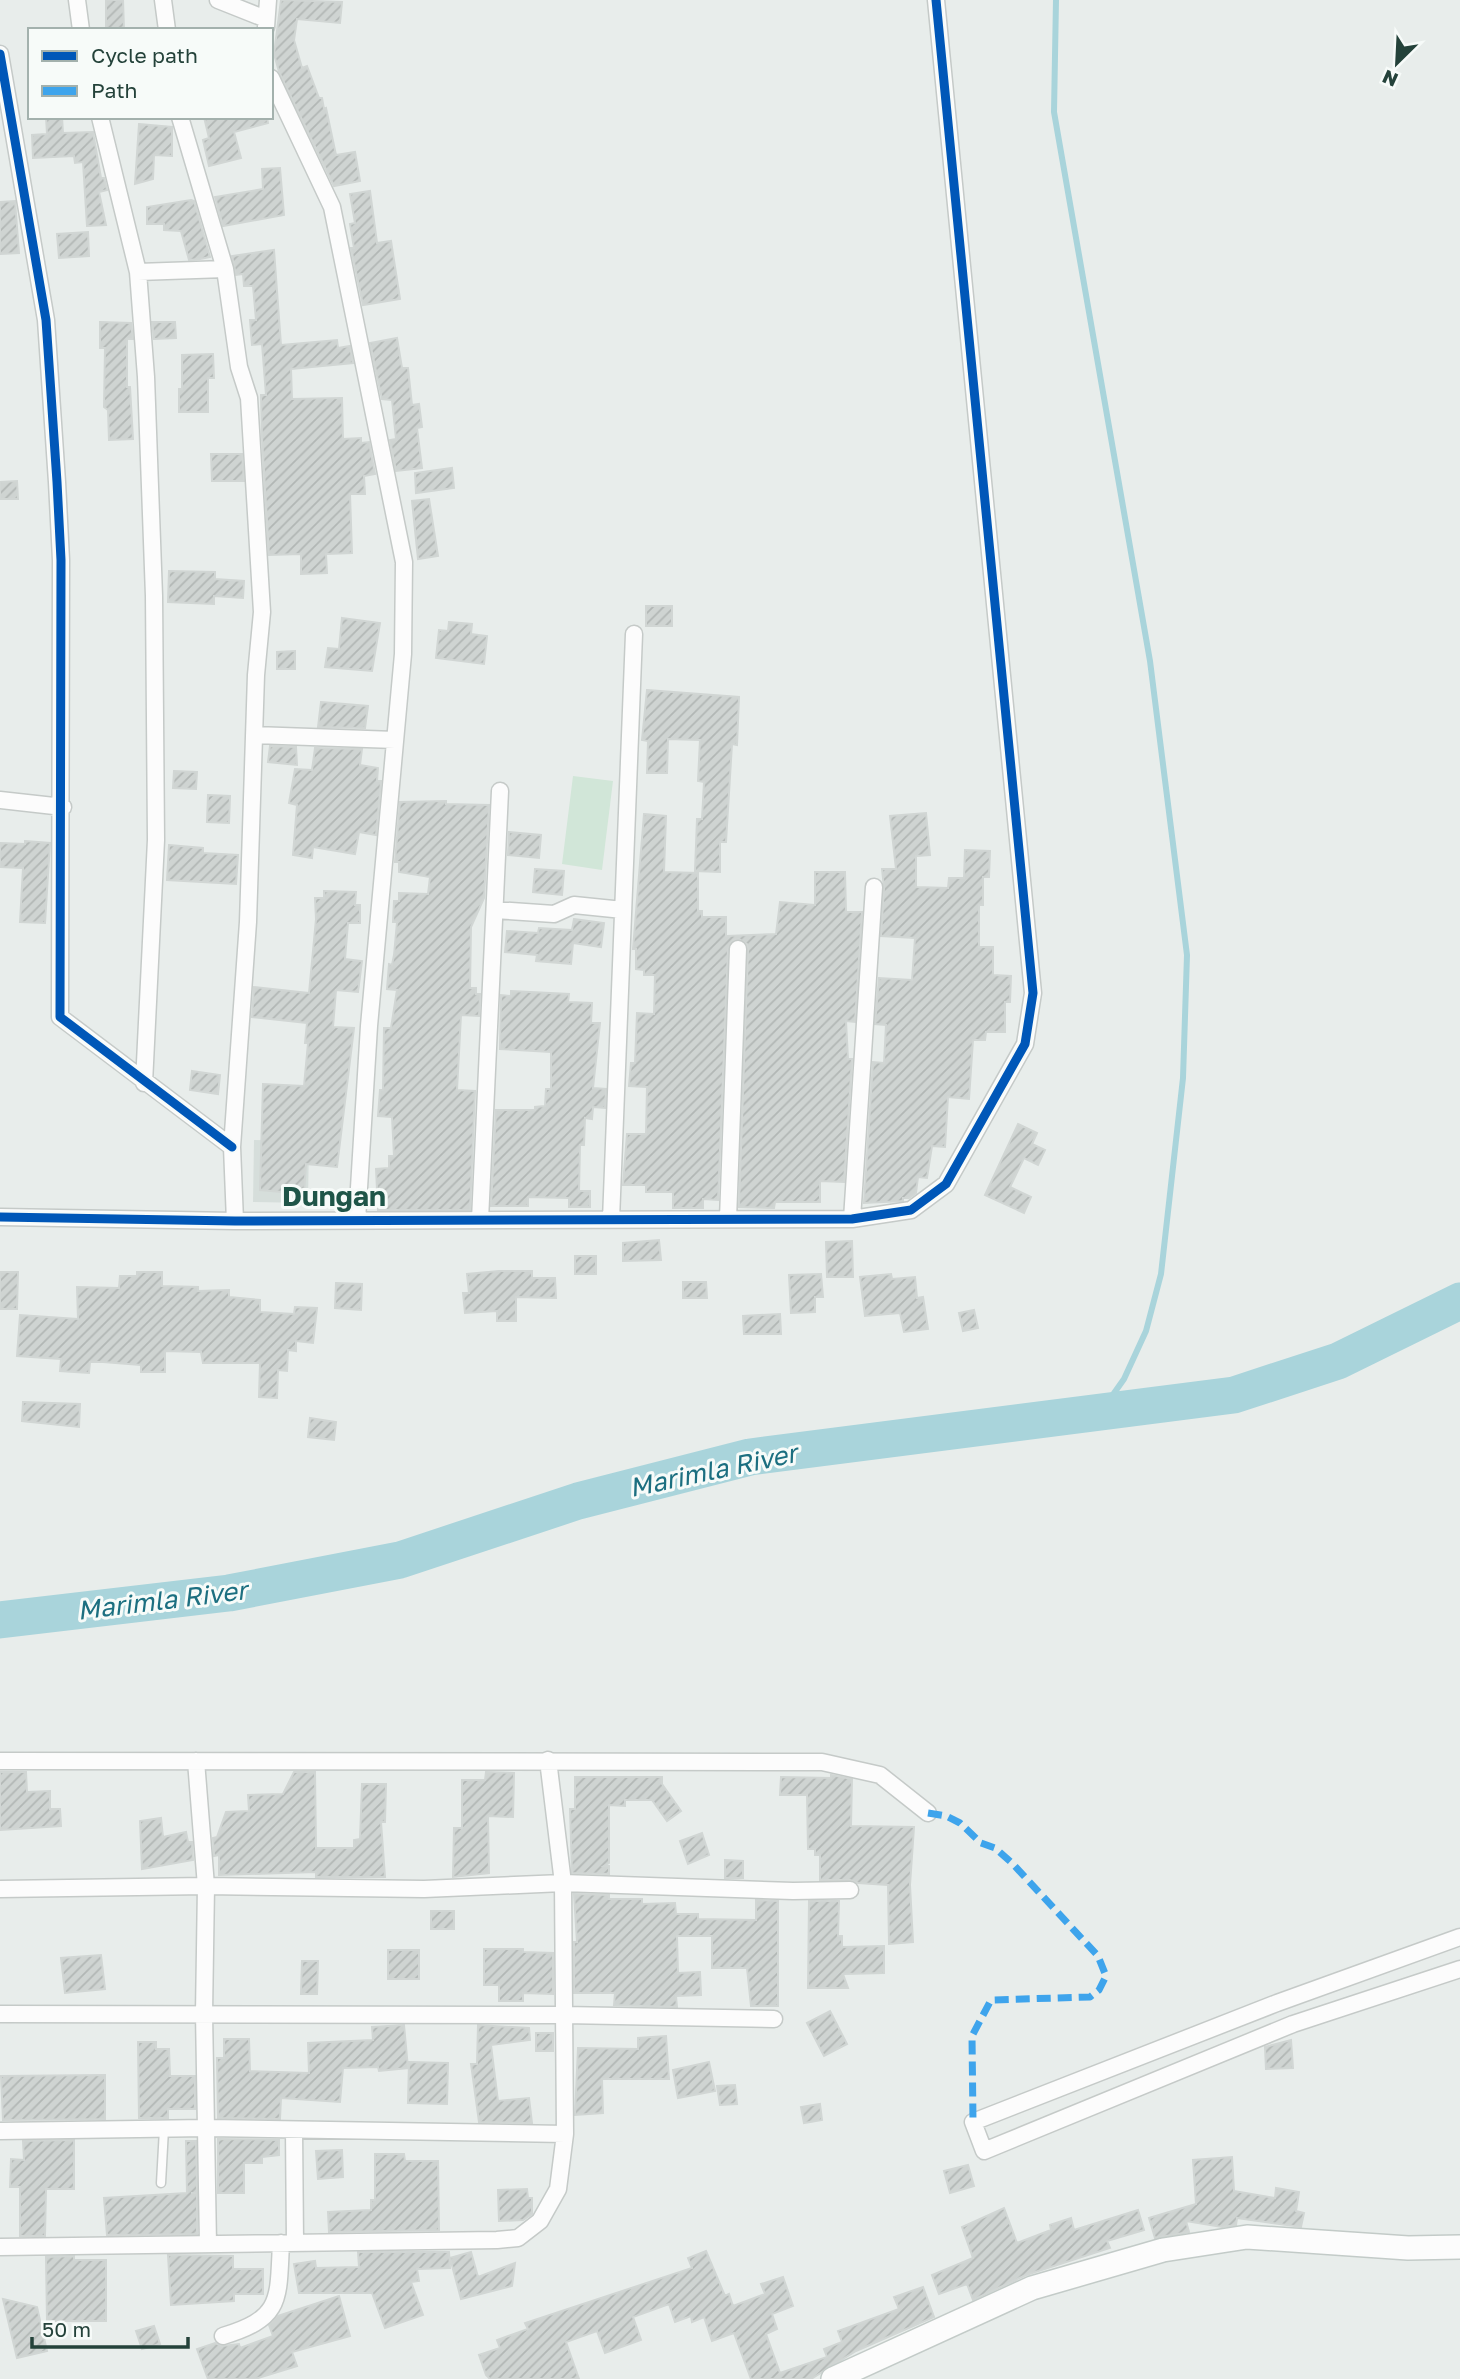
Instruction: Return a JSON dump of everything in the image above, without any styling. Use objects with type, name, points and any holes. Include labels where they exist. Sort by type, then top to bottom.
[{"type":"main road","points":[[833,2379],[1032,2288],[1163,2250],[1247,2237],[1408,2248],[1460,2247]]},
{"type":"street","points":[[77,0],[80,28]]},
{"type":"street","points":[[163,0],[167,28]]},
{"type":"street","points":[[218,0],[266,25],[268,0]]},
{"type":"street","points":[[0,1217],[234,1221],[852,1219],[911,1210],[946,1184],[1025,1044],[1033,993],[936,0]]},
{"type":"street","points":[[0,54],[46,320],[61,560],[63,807],[60,1017],[232,1147]]},
{"type":"street","points":[[273,82],[332,207],[404,562],[403,654],[369,1026],[357,1220]]},
{"type":"street","points":[[100,119],[138,272],[146,377],[154,596],[156,840],[144,1083]]},
{"type":"street","points":[[181,119],[225,269],[239,368],[249,398],[262,612],[254,735],[248,922],[232,1147],[234,1221]]},
{"type":"street","points":[[138,272],[225,269]]},
{"type":"street","points":[[611,1220],[634,634]]},
{"type":"street","points":[[254,735],[395,740]]},
{"type":"street","points":[[480,1220],[500,791]]},
{"type":"street","points":[[0,800],[63,807]]},
{"type":"street","points":[[852,1219],[874,887]]},
{"type":"street","points":[[495,910],[554,914],[574,905],[623,910]]},
{"type":"street","points":[[728,1219],[738,949]]},
{"type":"street","points":[[0,2247],[517,2238],[540,2221],[558,2189],[565,2134],[563,1883],[548,1759]]},
{"type":"street","points":[[0,1761],[548,1759],[822,1762],[880,1775],[928,1813]]},
{"type":"street","points":[[196,1761],[206,1886],[204,2013],[208,2244]]},
{"type":"street","points":[[0,1889],[206,1886],[424,1889],[563,1883],[793,1891],[850,1890]]},
{"type":"street","points":[[1460,1937],[1277,2003],[973,2122],[984,2151],[1293,2024],[1460,1969]]},
{"type":"street","points":[[0,2014],[564,2015],[774,2020]]},
{"type":"street","points":[[0,2132],[207,2128],[565,2134]]},
{"type":"street","points":[[223,2336],[252,2328],[268,2314],[278,2297],[288,2243],[294,2130]]},
{"type":"lane","points":[[161,2183],[164,2129]]},
{"type":"shaded area","points":[[254,1140],[309,1141],[308,1203],[253,1202]]},
{"type":"green space","points":[[573,776],[613,781],[602,870],[562,864]]},
{"type":"building","points":[[106,0],[123,0],[124,28],[106,28]]},
{"type":"building","points":[[281,0],[342,2],[340,23],[297,19],[294,40],[302,68],[307,66],[319,98],[322,98],[324,109],[326,108],[336,155],[355,152],[360,181],[334,186],[279,72],[274,54]]},
{"type":"building","points":[[46,119],[62,119],[63,133],[93,132],[101,178],[104,178],[107,190],[99,192],[106,225],[87,226],[83,162],[75,163],[74,156],[33,158],[32,135],[47,134]]},
{"type":"building","points":[[204,119],[267,119],[268,123],[234,132],[241,158],[209,166],[203,140],[209,138]]},
{"type":"building","points":[[139,124],[172,127],[172,156],[154,155],[153,179],[135,184]]},
{"type":"building","points":[[280,168],[284,215],[223,226],[215,197],[263,189],[262,169]]},
{"type":"building","points":[[370,191],[377,243],[391,241],[400,299],[363,305],[351,248],[354,248],[350,224],[355,223],[350,194]]},
{"type":"building","points":[[15,201],[19,253],[0,254],[0,202]]},
{"type":"building","points":[[194,201],[210,257],[189,260],[181,231],[164,230],[164,224],[147,224],[147,207]]},
{"type":"building","points":[[88,232],[89,256],[59,258],[57,234]]},
{"type":"building","points":[[274,250],[281,345],[337,340],[338,348],[350,346],[353,363],[291,369],[292,399],[342,398],[343,439],[361,438],[361,443],[369,442],[375,474],[364,476],[365,494],[350,494],[352,553],[326,554],[327,573],[301,574],[301,554],[269,555],[262,437],[261,395],[266,395],[262,344],[252,345],[250,320],[256,320],[253,286],[244,286],[243,274],[236,275],[232,256]]},
{"type":"building","points":[[100,322],[131,323],[133,339],[127,339],[127,387],[130,387],[133,439],[109,440],[108,410],[104,407],[105,348],[100,348]]},
{"type":"building","points":[[152,322],[175,322],[176,338],[154,339]]},
{"type":"building","points":[[397,338],[402,368],[408,368],[412,405],[419,404],[422,427],[417,428],[422,468],[396,471],[390,440],[396,439],[392,400],[382,399],[370,343]]},
{"type":"building","points":[[213,354],[214,378],[208,378],[208,412],[179,412],[182,355]]},
{"type":"building","points":[[211,454],[242,454],[244,481],[212,481]]},
{"type":"building","points":[[452,468],[454,488],[416,493],[415,473]]},
{"type":"building","points":[[17,481],[18,499],[0,499],[0,482]]},
{"type":"building","points":[[429,499],[438,556],[418,559],[412,501]]},
{"type":"building","points":[[169,571],[215,572],[215,579],[244,581],[243,598],[214,596],[214,604],[168,602]]},
{"type":"building","points":[[646,606],[672,606],[672,626],[646,626]]},
{"type":"building","points":[[342,618],[380,623],[372,671],[325,667],[328,648],[339,649]]},
{"type":"building","points":[[449,622],[472,624],[471,634],[487,636],[484,664],[436,658],[439,630],[448,631]]},
{"type":"building","points":[[295,651],[295,669],[277,669],[277,652]]},
{"type":"building","points":[[647,690],[739,697],[737,745],[732,744],[726,842],[720,842],[720,872],[695,871],[697,819],[702,819],[704,782],[698,781],[700,740],[668,739],[667,773],[647,773],[648,741],[642,740]]},
{"type":"building","points":[[321,702],[368,706],[365,728],[318,727]]},
{"type":"building","points":[[270,746],[296,747],[297,765],[268,762]]},
{"type":"building","points":[[315,748],[362,749],[360,765],[378,768],[377,781],[381,781],[376,835],[359,832],[355,854],[313,847],[312,858],[293,855],[297,805],[289,803],[295,769],[312,770]]},
{"type":"building","points":[[174,771],[197,772],[196,789],[173,788]]},
{"type":"building","points":[[208,795],[230,796],[229,823],[207,822]]},
{"type":"building","points":[[446,801],[446,804],[489,805],[484,898],[471,927],[470,988],[476,988],[476,994],[480,994],[479,1016],[461,1015],[457,1090],[475,1091],[470,1210],[378,1210],[376,1169],[389,1168],[389,1156],[394,1156],[392,1117],[378,1116],[380,1090],[383,1090],[384,1028],[391,1028],[397,990],[387,989],[397,922],[393,922],[394,901],[399,901],[399,893],[428,894],[430,877],[399,872],[399,862],[395,862],[400,802]]},
{"type":"building","points":[[926,813],[930,855],[916,856],[916,887],[948,888],[949,878],[964,878],[965,850],[990,851],[989,877],[983,877],[983,905],[979,905],[979,947],[993,947],[993,975],[1011,976],[1010,1002],[1005,1002],[1005,1032],[986,1032],[985,1040],[973,1040],[969,1099],[948,1097],[945,1147],[932,1146],[927,1178],[918,1177],[916,1193],[909,1198],[903,1198],[903,1201],[864,1203],[873,1062],[884,1063],[886,1025],[875,1024],[879,978],[912,980],[915,938],[881,936],[884,888],[882,869],[896,869],[890,816]]},
{"type":"building","points":[[644,814],[666,816],[664,872],[698,873],[698,911],[702,911],[702,917],[726,917],[726,936],[776,934],[780,902],[815,905],[815,872],[845,872],[846,912],[862,912],[855,1022],[846,1021],[848,1059],[852,1059],[844,1182],[820,1181],[820,1202],[775,1202],[774,1208],[739,1207],[748,949],[747,944],[739,939],[733,940],[728,949],[718,1200],[703,1199],[703,1208],[673,1208],[673,1192],[646,1192],[646,1185],[623,1185],[627,1134],[646,1134],[647,1087],[629,1086],[631,1063],[635,1063],[637,1013],[654,1014],[655,975],[644,975],[644,970],[636,969],[636,949],[633,949]]},
{"type":"building","points":[[509,832],[541,835],[539,858],[508,855]]},
{"type":"building","points":[[25,841],[50,843],[45,923],[20,922],[23,868],[0,867],[0,843],[25,844]]},
{"type":"building","points":[[169,845],[203,848],[203,853],[238,855],[236,884],[167,880]]},
{"type":"building","points":[[535,869],[564,871],[562,895],[533,892]]},
{"type":"building","points":[[324,891],[356,892],[355,905],[360,905],[360,923],[348,923],[345,959],[362,961],[358,992],[336,990],[333,1027],[354,1028],[337,1167],[306,1164],[304,1194],[260,1190],[263,1084],[304,1086],[308,1043],[305,1043],[307,1023],[252,1017],[254,987],[309,993],[316,919],[315,898],[324,898]]},
{"type":"building","points":[[574,919],[604,923],[601,947],[573,943],[571,964],[536,961],[537,955],[505,952],[507,931],[538,933],[539,928],[572,930]]},
{"type":"building","points":[[511,991],[569,994],[568,1002],[592,1003],[591,1023],[600,1023],[593,1088],[606,1089],[605,1108],[593,1107],[592,1119],[585,1118],[584,1145],[580,1145],[579,1191],[590,1191],[590,1207],[569,1207],[569,1198],[528,1197],[528,1206],[491,1206],[496,1110],[535,1110],[535,1107],[545,1106],[546,1089],[551,1089],[551,1052],[500,1049],[501,995],[511,996]]},
{"type":"building","points":[[192,1071],[220,1075],[218,1094],[190,1090]]},
{"type":"building","points":[[1018,1124],[1037,1133],[1032,1144],[1045,1150],[1038,1165],[1024,1158],[1010,1187],[1031,1197],[1024,1213],[985,1195]]},
{"type":"building","points":[[659,1240],[661,1260],[623,1261],[623,1243]]},
{"type":"building","points":[[852,1241],[853,1277],[827,1277],[826,1242]]},
{"type":"building","points":[[575,1256],[596,1256],[596,1274],[575,1274]]},
{"type":"building","points":[[532,1271],[532,1278],[555,1278],[556,1298],[516,1297],[516,1321],[497,1321],[497,1311],[465,1313],[463,1293],[469,1293],[467,1274]]},
{"type":"building","points":[[0,1272],[18,1272],[17,1309],[0,1309]]},
{"type":"building","points":[[137,1272],[162,1272],[162,1286],[198,1287],[198,1291],[229,1290],[229,1297],[260,1300],[260,1312],[294,1314],[295,1307],[317,1308],[313,1343],[296,1341],[296,1351],[288,1350],[287,1371],[278,1370],[277,1398],[259,1397],[260,1363],[203,1363],[201,1352],[165,1351],[165,1372],[141,1372],[141,1365],[103,1362],[90,1362],[89,1373],[60,1371],[61,1359],[17,1356],[20,1315],[78,1319],[77,1287],[119,1288],[120,1276],[137,1276]]},
{"type":"building","points":[[821,1274],[823,1297],[815,1297],[815,1312],[791,1313],[789,1275]]},
{"type":"building","points":[[891,1274],[892,1279],[915,1277],[917,1298],[923,1297],[928,1329],[904,1332],[900,1313],[865,1316],[860,1277]]},
{"type":"building","points":[[683,1282],[706,1282],[707,1298],[683,1298]]},
{"type":"building","points":[[336,1283],[362,1284],[361,1310],[335,1308]]},
{"type":"building","points":[[974,1310],[978,1328],[963,1331],[959,1313]]},
{"type":"building","points":[[780,1314],[781,1334],[744,1334],[743,1316]]},
{"type":"building","points":[[23,1402],[80,1404],[79,1427],[22,1421]]},
{"type":"building","points":[[310,1418],[336,1422],[334,1440],[308,1437]]},
{"type":"building","points":[[0,1772],[26,1772],[27,1792],[50,1791],[50,1809],[60,1809],[61,1826],[0,1830]]},
{"type":"building","points":[[294,1772],[315,1772],[316,1848],[354,1848],[354,1840],[360,1839],[362,1784],[386,1784],[385,1822],[381,1822],[385,1877],[316,1877],[316,1872],[219,1875],[219,1855],[214,1856],[213,1838],[217,1837],[226,1812],[249,1811],[248,1795],[283,1794]]},
{"type":"building","points":[[486,1772],[514,1773],[513,1817],[488,1816],[489,1873],[453,1877],[454,1828],[462,1828],[462,1780],[485,1780]]},
{"type":"building","points":[[831,1775],[852,1779],[851,1826],[914,1827],[910,1885],[913,1942],[889,1944],[888,1885],[850,1880],[820,1880],[820,1855],[815,1855],[815,1849],[808,1849],[807,1795],[780,1795],[781,1777],[831,1778]]},
{"type":"building","points":[[575,1777],[662,1777],[662,1784],[681,1811],[667,1821],[652,1800],[625,1800],[625,1806],[609,1805],[609,1863],[604,1866],[609,1866],[609,1874],[572,1873],[570,1809],[575,1809]]},
{"type":"building","points":[[161,1818],[163,1837],[186,1832],[188,1842],[192,1842],[193,1860],[142,1869],[140,1821]]},
{"type":"building","points":[[702,1833],[709,1855],[688,1864],[680,1841]]},
{"type":"building","points":[[725,1860],[743,1861],[743,1878],[725,1878]]},
{"type":"building","points":[[574,1894],[609,1895],[609,1899],[642,1899],[642,1904],[675,1903],[676,1914],[698,1914],[698,1919],[756,1920],[756,1900],[778,1901],[778,2006],[751,2006],[747,1968],[712,1968],[712,1936],[677,1936],[678,1973],[700,1972],[701,1995],[676,1996],[677,2007],[614,2005],[615,1993],[574,1993],[574,1942],[577,1942]]},
{"type":"building","points":[[809,1901],[839,1901],[838,1936],[842,1936],[842,1947],[884,1946],[884,1973],[843,1974],[848,1988],[808,1988]]},
{"type":"building","points":[[431,1911],[454,1911],[454,1929],[431,1929]]},
{"type":"building","points":[[484,1949],[523,1949],[523,1952],[553,1953],[553,1994],[523,1993],[523,2001],[499,2001],[499,1985],[484,1985]]},
{"type":"building","points":[[388,1950],[419,1950],[419,1979],[388,1979]]},
{"type":"building","points":[[101,1955],[105,1989],[65,1993],[61,1958]]},
{"type":"building","points":[[302,1961],[318,1961],[317,1994],[301,1994]]},
{"type":"building","points":[[830,2011],[847,2044],[824,2056],[807,2023]]},
{"type":"building","points":[[404,2025],[408,2068],[379,2071],[378,2067],[343,2068],[340,2102],[281,2098],[280,2119],[218,2118],[217,2058],[224,2058],[224,2039],[249,2039],[250,2071],[309,2073],[308,2043],[373,2040],[372,2027]]},
{"type":"building","points":[[478,2025],[529,2028],[530,2040],[491,2045],[498,2101],[529,2098],[532,2123],[479,2122],[471,2064],[477,2064]]},
{"type":"building","points":[[536,2033],[553,2033],[553,2051],[536,2051]]},
{"type":"building","points":[[666,2036],[669,2079],[602,2079],[603,2113],[575,2115],[578,2048],[638,2049],[638,2038]]},
{"type":"building","points":[[1291,2040],[1293,2068],[1266,2069],[1265,2047]]},
{"type":"building","points":[[138,2042],[156,2042],[156,2049],[169,2049],[170,2076],[195,2076],[195,2109],[168,2109],[168,2118],[139,2118]]},
{"type":"building","points":[[409,2062],[448,2063],[447,2104],[408,2103]]},
{"type":"building","points":[[709,2062],[715,2091],[678,2098],[673,2070]]},
{"type":"building","points":[[105,2075],[105,2119],[3,2120],[1,2076]]},
{"type":"building","points":[[735,2085],[737,2104],[720,2105],[717,2086]]},
{"type":"building","points":[[820,2104],[822,2120],[804,2123],[801,2107]]},
{"type":"building","points":[[218,2139],[279,2140],[279,2155],[262,2157],[262,2163],[244,2163],[244,2193],[218,2193]]},
{"type":"building","points":[[74,2140],[74,2189],[46,2189],[45,2236],[20,2236],[20,2187],[10,2187],[11,2159],[24,2160],[23,2141]]},
{"type":"building","points":[[186,2141],[196,2141],[197,2234],[107,2235],[104,2198],[187,2193]]},
{"type":"building","points":[[342,2150],[343,2177],[318,2179],[316,2151]]},
{"type":"building","points":[[375,2154],[404,2154],[405,2161],[438,2161],[439,2230],[329,2232],[328,2212],[371,2210],[371,2200],[375,2200]]},
{"type":"building","points":[[1232,2157],[1234,2191],[1275,2198],[1276,2188],[1299,2192],[1296,2211],[1304,2213],[1301,2227],[1237,2218],[1236,2225],[1222,2227],[1186,2221],[1189,2232],[1155,2238],[1149,2218],[1196,2204],[1193,2160]]},
{"type":"building","points":[[968,2165],[974,2186],[950,2193],[944,2171]]},
{"type":"building","points":[[527,2189],[528,2198],[532,2198],[532,2214],[523,2220],[499,2221],[498,2190]]},
{"type":"building","points":[[1004,2208],[1017,2243],[1051,2230],[1050,2225],[1071,2218],[1074,2230],[1138,2210],[1144,2230],[1107,2241],[1110,2248],[1026,2275],[973,2300],[967,2284],[939,2294],[932,2275],[973,2258],[962,2227]]},
{"type":"building","points":[[706,2251],[725,2296],[729,2294],[733,2306],[765,2294],[761,2284],[783,2277],[793,2306],[772,2314],[777,2329],[766,2334],[780,2373],[827,2357],[824,2349],[842,2342],[838,2331],[899,2309],[894,2297],[923,2287],[934,2317],[856,2351],[811,2379],[751,2379],[734,2333],[712,2341],[704,2317],[692,2322],[691,2316],[675,2322],[669,2304],[633,2317],[641,2340],[605,2353],[597,2331],[566,2342],[579,2379],[490,2379],[486,2375],[479,2355],[500,2348],[497,2340],[528,2329],[525,2323],[692,2268],[688,2258]]},
{"type":"building","points":[[358,2252],[449,2252],[450,2268],[417,2269],[419,2281],[411,2282],[423,2315],[385,2328],[372,2293],[299,2293],[294,2264],[315,2261],[316,2268],[359,2267]]},
{"type":"building","points":[[471,2252],[478,2277],[515,2263],[512,2286],[461,2299],[450,2258]]},
{"type":"building","points":[[168,2255],[233,2256],[233,2269],[263,2269],[263,2294],[234,2294],[234,2301],[171,2305]]},
{"type":"building","points":[[74,2256],[74,2260],[106,2260],[106,2321],[47,2321],[46,2257]]},
{"type":"building","points":[[339,2296],[350,2336],[292,2352],[297,2366],[255,2379],[208,2379],[197,2349],[215,2343],[222,2346],[239,2344],[240,2348],[273,2336],[269,2325],[278,2316]]},
{"type":"building","points":[[3,2299],[37,2307],[47,2351],[17,2358]]},
{"type":"building","points":[[154,2326],[160,2344],[142,2349],[136,2331]]},
{"type":"waterway","points":[[1056,0],[1054,112],[1150,661],[1187,955],[1183,1078],[1161,1274],[1146,1331],[1124,1379],[1100,1413]]},
{"type":"waterway","name":"Marimla River","points":[[0,1620],[229,1593],[400,1560],[578,1501],[750,1457],[1234,1395],[1338,1361],[1460,1301]]},
{"type":"marked path","points":[[928,1813],[946,1816],[960,1823],[981,1843],[995,1848],[1012,1863],[1098,1956],[1106,1976],[1099,1990],[1090,1997],[991,2000],[972,2036],[973,2122]]},
{"type":"cycle path","points":[[0,1217],[235,1221],[852,1219],[911,1210],[946,1184],[1025,1044],[1033,993],[936,0]]},
{"type":"cycle path","points":[[0,54],[46,320],[57,482],[61,560],[60,1017],[232,1147]]},
{"type":"district","name":"Dungan","points":[[334,1195]]}]
